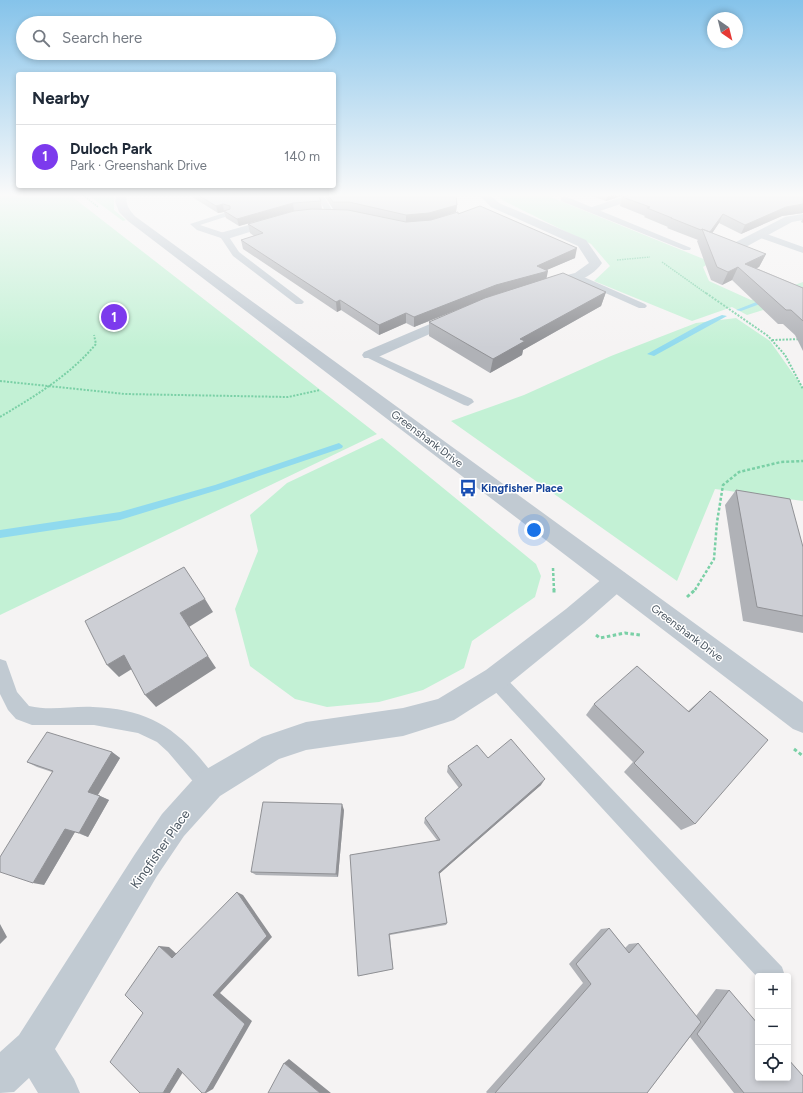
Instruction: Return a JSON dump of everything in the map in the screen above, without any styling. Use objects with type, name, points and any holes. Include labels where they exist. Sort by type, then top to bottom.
[{"type":"street","name":"Greenshank Drive","points":[[168,246],[803,719]]},
{"type":"street","points":[[532,289],[577,277],[592,267],[596,263],[584,246]]},
{"type":"street","points":[[370,355],[468,312]]},
{"type":"street","name":"Kingfisher Place","points":[[0,1078],[33,1048],[150,859],[173,825],[209,785],[272,747],[306,736],[403,722],[444,711],[495,679],[575,616],[617,580]]},
{"type":"street","points":[[33,1048],[60,1093]]},
{"type":"lane","points":[[231,246],[236,254],[299,302]]},
{"type":"lane","points":[[682,246],[687,248]]},
{"type":"lane","points":[[792,246],[803,250]]},
{"type":"lane","points":[[577,277],[642,306]]},
{"type":"lane","points":[[370,355],[468,402]]},
{"type":"lane","points":[[0,667],[12,700],[23,713],[38,716],[93,716],[130,721],[154,730],[175,744],[209,785]]},
{"type":"lane","points":[[495,679],[770,973]]},
{"type":"path","points":[[647,253],[653,257]]},
{"type":"path","points":[[659,260],[696,284],[772,340],[785,354],[803,389]]},
{"type":"path","points":[[0,417],[48,387],[86,357],[96,344],[94,335]]},
{"type":"path","points":[[772,340],[803,339]]},
{"type":"path","points":[[0,381],[125,394],[288,397],[326,389]]},
{"type":"path","points":[[668,618],[696,589],[714,559],[717,522],[723,485],[739,472],[781,462],[803,461]]},
{"type":"green space","points":[[0,246],[136,246],[377,434],[0,615]]},
{"type":"green space","points":[[593,246],[672,246],[711,262],[703,267],[709,281],[751,300],[803,282],[803,298],[747,315],[732,307],[692,321],[594,281],[610,266]]},
{"type":"green space","points":[[736,318],[770,341],[803,388],[803,501],[715,489],[677,581],[451,421],[524,395],[611,356],[696,323]]},
{"type":"green space","points":[[382,438],[536,564],[541,576],[535,597],[472,641],[464,668],[423,690],[379,702],[327,707],[295,699],[250,666],[235,609],[258,551],[250,515],[287,483]]},
{"type":"building","points":[[250,246],[572,246],[577,248],[537,266],[548,271],[496,285],[414,317],[406,313],[379,325],[340,300],[336,302]]},
{"type":"building","points":[[709,246],[746,246],[766,254],[745,264],[803,288],[803,321],[791,310],[786,310],[738,267],[728,272],[717,267]]},
{"type":"building","points":[[563,273],[606,292],[520,339],[525,341],[493,359],[429,322],[485,298]]},
{"type":"building","points":[[736,490],[790,499],[803,547],[803,616],[757,607]]},
{"type":"building","points":[[184,567],[205,599],[180,613],[208,656],[145,695],[124,655],[107,665],[85,621]]},
{"type":"building","points":[[637,666],[689,712],[710,691],[768,740],[695,824],[634,763],[644,752],[594,704]]},
{"type":"building","points":[[47,732],[112,752],[88,792],[100,796],[79,833],[65,829],[33,883],[0,872],[0,857],[53,771],[27,762]]},
{"type":"building","points":[[511,739],[545,779],[439,872],[447,923],[389,934],[393,969],[358,976],[350,855],[440,840],[425,818],[462,785],[448,766],[477,745],[488,758]]},
{"type":"building","points":[[263,802],[342,804],[336,874],[251,872]]},
{"type":"building","points":[[237,892],[267,936],[213,995],[245,1024],[205,1093],[202,1093],[178,1068],[163,1093],[140,1093],[110,1062],[143,1013],[125,995],[159,946],[172,958]]},
{"type":"building","points":[[609,928],[629,953],[638,943],[701,1022],[647,1093],[495,1093],[591,984],[576,964]]},
{"type":"building","points":[[729,990],[755,1020],[755,1081],[791,1081],[791,1062],[803,1076],[803,1093],[744,1093],[697,1034]]},
{"type":"building","points":[[284,1063],[320,1093],[268,1093]]},
{"type":"waterway","points":[[739,310],[769,299]]},
{"type":"waterway","points":[[651,354],[705,324],[724,316]]},
{"type":"waterway","points":[[0,534],[120,516],[218,487],[339,446]]},
{"type":"place","name":"Duloch Park","points":[[114,317]]},
{"type":"place","name":"Kingfisher Place","points":[[468,488]]}]
